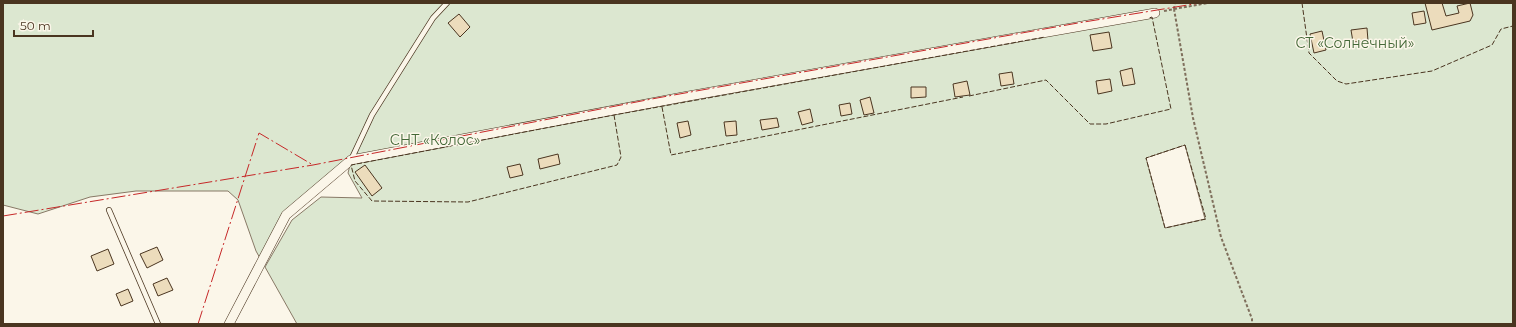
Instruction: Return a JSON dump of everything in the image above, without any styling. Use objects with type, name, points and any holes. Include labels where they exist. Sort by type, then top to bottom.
[{"type":"street","points":[[229,324],[286,216],[351,160],[683,97],[1158,12]]},
{"type":"lane","points":[[351,160],[372,115],[433,18],[447,3]]},
{"type":"lane","points":[[109,210],[158,324]]},
{"type":"path","points":[[1175,3],[1174,9],[1193,118],[1221,237],[1252,319],[1252,324]]},
{"type":"path","points":[[1158,12],[1208,3]]},
{"type":"green space","points":[[3,3],[1513,3],[1513,324],[297,324],[265,267],[292,220],[321,197],[362,198],[348,173],[351,161],[286,215],[261,260],[256,251],[238,200],[228,191],[136,191],[90,197],[38,214],[3,205]],"holes":[[[1185,145],[1205,219],[1165,228],[1146,158]]]},
{"type":"building","points":[[1425,3],[1442,3],[1446,16],[1459,13],[1457,6],[1470,3],[1473,15],[1470,21],[1432,30]]},
{"type":"building","points":[[1424,11],[1426,23],[1414,25],[1412,13]]},
{"type":"building","points":[[459,14],[470,27],[460,37],[448,23]]},
{"type":"building","points":[[1367,28],[1368,41],[1353,42],[1351,30]]},
{"type":"building","points":[[1322,31],[1326,50],[1314,53],[1310,34]]},
{"type":"building","points":[[1109,32],[1112,48],[1093,51],[1090,35]]},
{"type":"building","points":[[1132,68],[1135,84],[1123,86],[1120,71]]},
{"type":"building","points":[[1012,72],[1014,84],[1001,86],[999,74]]},
{"type":"building","points":[[1110,79],[1112,91],[1098,94],[1096,81]]},
{"type":"building","points":[[967,81],[970,95],[955,97],[953,84]]},
{"type":"building","points":[[911,87],[926,87],[926,97],[911,98]]},
{"type":"building","points":[[870,97],[874,113],[864,115],[860,100]]},
{"type":"building","points":[[850,103],[852,114],[841,116],[839,105]]},
{"type":"building","points":[[810,109],[813,122],[802,125],[798,112]]},
{"type":"building","points":[[777,118],[779,127],[762,130],[760,120]]},
{"type":"building","points":[[688,121],[691,135],[680,138],[677,123]]},
{"type":"building","points":[[736,121],[737,135],[726,136],[724,122]]},
{"type":"building","points":[[558,154],[560,164],[540,169],[538,159]]},
{"type":"building","points":[[520,164],[523,175],[510,178],[507,167]]},
{"type":"building","points":[[365,165],[382,188],[372,196],[355,172]]},
{"type":"building","points":[[157,247],[163,260],[147,268],[140,254]]},
{"type":"building","points":[[108,249],[114,264],[97,271],[91,256]]},
{"type":"building","points":[[167,278],[173,290],[158,296],[153,284]]},
{"type":"building","points":[[128,289],[133,301],[121,306],[116,294]]},
{"type":"fence","points":[[1302,3],[1309,53],[1337,81],[1346,84],[1432,71],[1492,45],[1501,29],[1513,26]]},
{"type":"fence","points":[[969,96],[1046,80],[1090,124],[1106,124],[1171,109],[1152,17],[1149,18]]},
{"type":"fence","points":[[614,115],[621,157],[617,165],[468,202],[372,201],[355,181],[351,165],[614,115],[1045,37]]},
{"type":"fence","points":[[662,107],[671,155],[963,97]]},
{"type":"fence","points":[[1185,145],[1206,219],[1165,228],[1146,158],[1185,145]]},
{"type":"power","points":[[3,216],[313,165],[657,98],[1078,23],[1200,3]]},
{"type":"power","points":[[198,324],[259,133],[313,165]]},
{"type":"park label","name":"СТ «Солнечный»","points":[[1355,43]]},
{"type":"park label","name":"СНТ «Колос»","points":[[435,140]]}]
